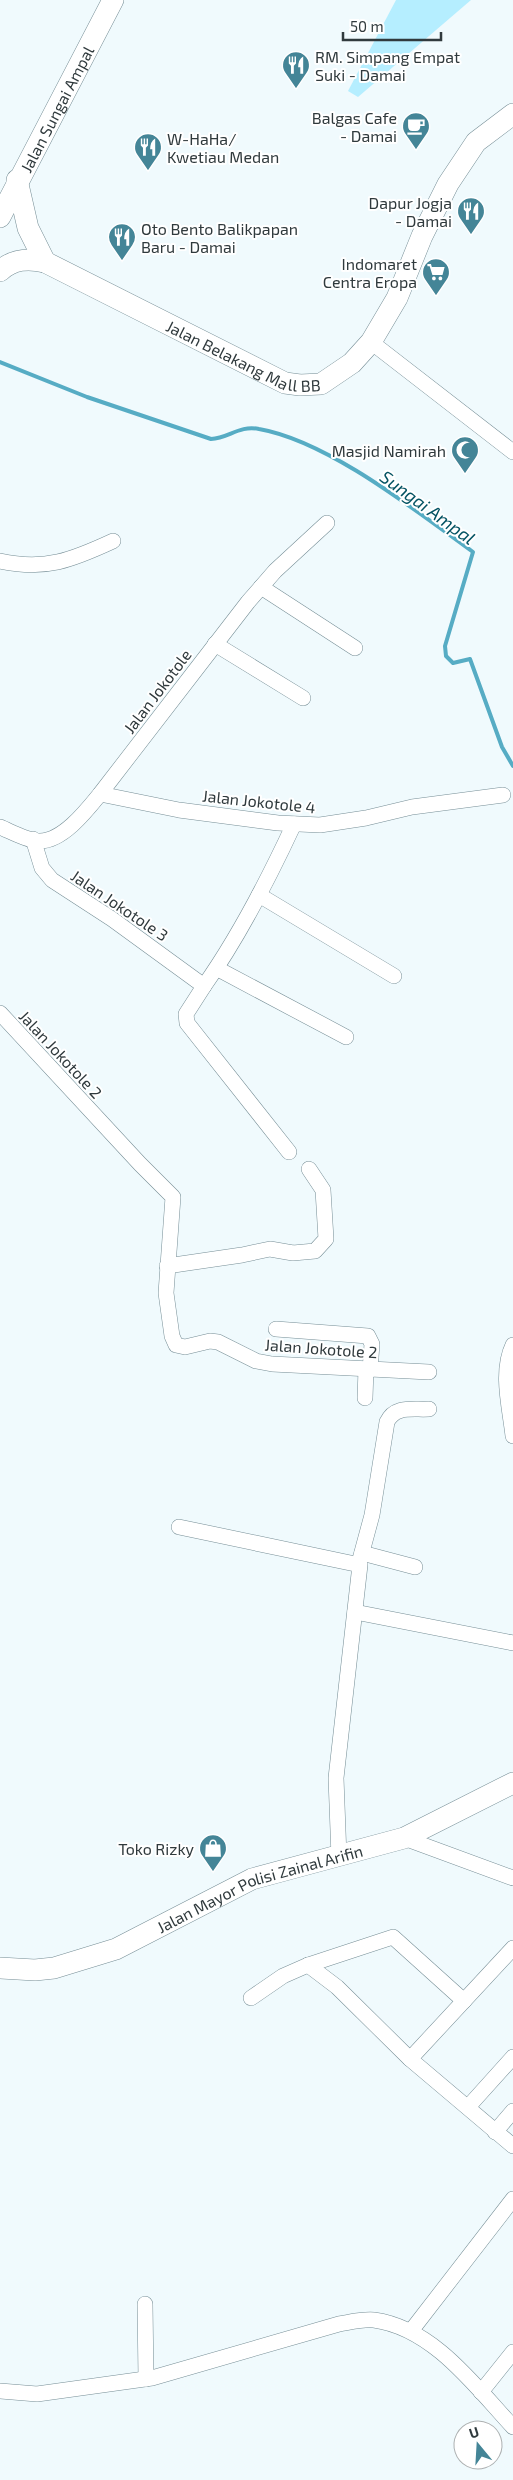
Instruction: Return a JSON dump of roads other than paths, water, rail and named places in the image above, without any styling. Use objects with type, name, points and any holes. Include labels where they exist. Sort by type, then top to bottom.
[{"type":"main road","name":"Jalan Sungai Ampal","points":[[0,217],[113,0]]},
{"type":"main road","name":"Jalan Belakang Mall BB","points":[[0,271],[12,263],[23,260],[32,259],[44,262],[285,383],[300,385],[321,384],[352,363],[371,342],[397,298],[422,236],[448,184],[476,142],[513,114]]},
{"type":"main road","points":[[18,180],[28,228],[44,262]]},
{"type":"main road","name":"Jalan Mayor Polisi Zainal Arifin","points":[[0,1968],[35,1970],[90,1958],[126,1945],[252,1879],[404,1838],[513,1783]]},
{"type":"street","points":[[371,342],[513,452]]},
{"type":"street","name":"Jalan Jokotole","points":[[0,828],[44,841],[68,829],[100,794],[215,644],[274,571],[326,523]]},
{"type":"street","points":[[0,561],[21,565],[59,563],[113,541]]},
{"type":"street","points":[[261,587],[355,648]]},
{"type":"street","points":[[215,644],[303,698]]},
{"type":"street","name":"Jalan Jokotole 4","points":[[100,794],[179,810],[294,824],[320,825],[340,823],[412,807],[503,795]]},
{"type":"street","points":[[289,1152],[188,1023],[186,1014],[204,986],[218,969],[260,895],[294,824]]},
{"type":"street","name":"Jalan Jokotole 3","points":[[33,839],[42,868],[52,880],[156,950],[204,986]]},
{"type":"street","points":[[260,895],[394,976]]},
{"type":"street","points":[[218,969],[346,1037]]},
{"type":"street","name":"Jalan Jokotole 2","points":[[0,1013],[140,1164],[170,1192],[174,1204],[166,1293],[174,1341],[179,1347],[218,1342],[256,1361],[272,1364],[430,1372]]},
{"type":"street","points":[[167,1266],[242,1255],[270,1248],[293,1253],[315,1251],[324,1244],[326,1233],[324,1190],[309,1169]]},
{"type":"street","points":[[276,1329],[368,1336],[372,1344],[365,1398]]},
{"type":"street","points":[[513,1345],[510,1352],[506,1379],[513,1436]]},
{"type":"street","points":[[339,1857],[336,1778],[360,1558],[372,1515],[387,1422],[390,1416],[399,1410],[429,1410]]},
{"type":"street","points":[[180,1527],[415,1567]]},
{"type":"street","points":[[355,1612],[513,1643]]},
{"type":"street","points":[[404,1838],[513,1878]]},
{"type":"street","points":[[250,1998],[283,1976],[308,1965],[393,1937],[464,2001]]},
{"type":"street","points":[[410,2059],[513,1948]]},
{"type":"street","points":[[308,1965],[337,1987],[410,2059],[513,2146]]},
{"type":"street","points":[[468,2107],[513,2057]]},
{"type":"street","points":[[495,2132],[513,2111]]},
{"type":"street","points":[[411,2331],[513,2198]]},
{"type":"street","points":[[145,2304],[146,2379]]},
{"type":"street","points":[[0,2390],[36,2394],[146,2379],[339,2324],[375,2320],[411,2331],[443,2355],[513,2426]]},
{"type":"street","points":[[481,2392],[513,2352]]},
{"type":"waterway","name":"Sungai Ampal","points":[[0,362],[87,397],[211,439],[252,428],[286,436],[342,462],[398,498],[473,552],[445,646],[446,656],[453,663],[470,659],[502,747],[513,766]]},
{"type":"place","name":"RM. Simpang Empat Suki - Damai","points":[[296,89]]},
{"type":"place","name":"Balgas Cafe - Damai","points":[[416,150]]},
{"type":"place","name":"W-HaHa/ Kwetiau Medan","points":[[148,171]]},
{"type":"place","name":"Dapur Jogja - Damai","points":[[471,235]]},
{"type":"place","name":"Oto Bento Balikpapan Baru - Damai","points":[[122,261]]},
{"type":"place","name":"Indomaret Centra Eropa","points":[[436,296]]},
{"type":"place","name":"Masjid Namirah","points":[[465,474]]},
{"type":"place","name":"Toko Rizky","points":[[213,1872]]}]
